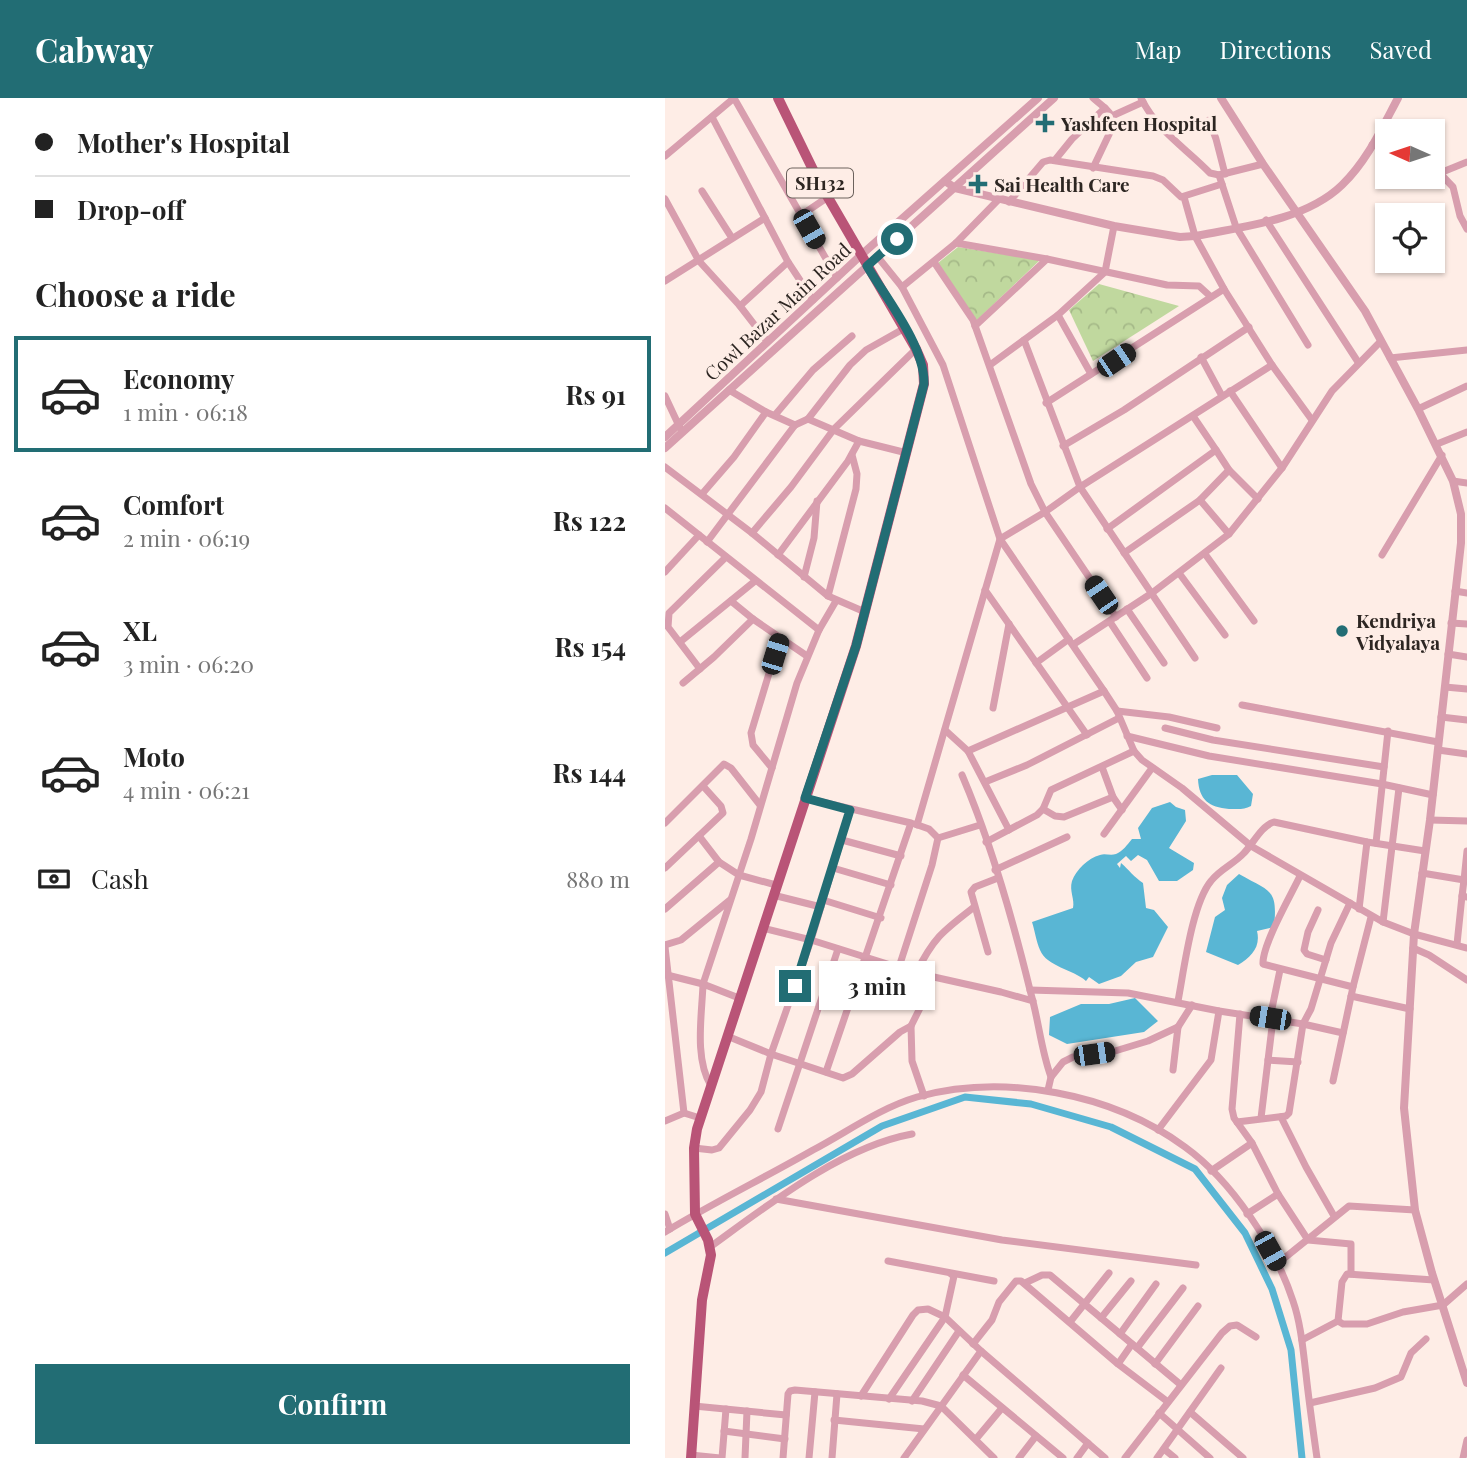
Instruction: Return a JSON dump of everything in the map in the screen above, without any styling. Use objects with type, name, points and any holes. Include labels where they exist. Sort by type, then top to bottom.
[{"type":"main road","name":"SH132","points":[[709,1243],[696,1216],[694,1148],[700,1118],[856,646],[924,384],[923,365],[916,349],[863,261],[778,98]]},
{"type":"main road","points":[[691,1456],[702,1300],[710,1260],[709,1243]]},
{"type":"street","points":[[665,156],[734,98],[837,278]]},
{"type":"street","name":"Cowl Bazar Main Road","points":[[665,437],[729,390],[945,181],[1038,98]]},
{"type":"street","points":[[863,261],[877,256],[1055,98]]},
{"type":"street","points":[[1093,98],[1112,116],[1113,126],[1093,168]]},
{"type":"street","points":[[1221,98],[1263,164],[1365,311],[1437,444],[1453,481],[1461,514],[1464,543],[1455,591],[1433,795],[1414,934],[1404,1108],[1415,1210],[1434,1280],[1464,1362],[1467,1383]]},
{"type":"street","points":[[945,181],[955,188],[998,200],[1114,226],[1180,237],[1195,236],[1297,211],[1332,194],[1372,145],[1398,98]]},
{"type":"street","points":[[1112,116],[1142,100],[1164,132],[1210,173],[1222,175],[1263,164]]},
{"type":"street","points":[[1055,160],[1072,139],[1105,108]]},
{"type":"street","points":[[712,117],[788,262],[813,300]]},
{"type":"street","points":[[1209,120],[1216,139],[1223,184],[1236,227],[1307,345]]},
{"type":"street","points":[[1009,202],[1043,162],[1055,160],[1153,176],[1163,180],[1177,195],[1184,197],[1223,184]]},
{"type":"street","points":[[1445,171],[1467,162]]},
{"type":"street","points":[[1445,178],[1453,187],[1460,216],[1467,229]]},
{"type":"street","points":[[702,191],[732,238]]},
{"type":"street","points":[[800,216],[828,197]]},
{"type":"street","points":[[1184,197],[1195,236],[1224,289],[1272,365],[1312,420]]},
{"type":"street","points":[[665,199],[699,261],[767,341]]},
{"type":"street","points":[[902,287],[956,243],[998,200]]},
{"type":"street","points":[[665,281],[765,218]]},
{"type":"street","points":[[1266,220],[1358,362]]},
{"type":"street","points":[[990,365],[1058,315],[1105,272],[1114,226]]},
{"type":"street","points":[[956,243],[1167,285],[1199,286],[1210,296]]},
{"type":"street","points":[[877,256],[902,287],[946,373],[1000,539],[1104,691],[1118,714],[1134,751],[1251,846],[1300,876],[1371,917],[1414,934],[1467,948]]},
{"type":"street","points":[[975,326],[1047,259]]},
{"type":"street","name":"Cowl Bazar Main Road","points":[[665,448],[680,428],[767,341],[837,278],[863,261]]},
{"type":"street","points":[[740,306],[788,262]]},
{"type":"street","points":[[934,262],[975,326],[1031,484],[1045,512],[1147,678]]},
{"type":"street","points":[[1047,403],[1224,289]]},
{"type":"street","points":[[1058,315],[1091,373]]},
{"type":"street","points":[[1063,446],[1124,410],[1249,327]]},
{"type":"street","points":[[707,542],[795,425],[808,419],[850,365],[866,351],[905,328]]},
{"type":"street","points":[[775,415],[813,370],[852,336]]},
{"type":"street","points":[[1024,340],[1080,487],[1195,657]]},
{"type":"street","points":[[1036,663],[1113,619],[1152,593],[1229,534],[1282,468],[1332,391],[1381,341]]},
{"type":"street","points":[[752,533],[791,487],[834,429],[916,349]]},
{"type":"street","points":[[1390,358],[1467,350]]},
{"type":"street","points":[[1201,358],[1222,396]]},
{"type":"street","points":[[826,1072],[945,730],[1000,539],[1272,365]]},
{"type":"street","points":[[1418,409],[1467,386]]},
{"type":"street","points":[[729,390],[766,412],[795,425]]},
{"type":"street","points":[[1230,391],[1282,468]]},
{"type":"street","points":[[665,396],[680,428]]},
{"type":"street","points":[[702,494],[734,457],[766,412]]},
{"type":"street","points":[[1193,416],[1229,470],[1258,499]]},
{"type":"street","points":[[808,419],[859,441],[907,453]]},
{"type":"street","points":[[1437,444],[1467,432]]},
{"type":"street","points":[[778,555],[852,455],[859,441]]},
{"type":"street","points":[[1107,528],[1216,450]]},
{"type":"street","points":[[828,596],[856,489],[857,474],[852,455]]},
{"type":"street","points":[[1382,555],[1442,455]]},
{"type":"street","points":[[665,467],[752,533],[828,596],[865,612]]},
{"type":"street","points":[[1124,553],[1200,500],[1229,470]]},
{"type":"street","points":[[1453,481],[1467,483]]},
{"type":"street","points":[[804,577],[814,538],[817,500]]},
{"type":"street","points":[[1200,500],[1229,534]]},
{"type":"street","points":[[665,508],[819,630]]},
{"type":"street","points":[[665,572],[699,536]]},
{"type":"street","points":[[1205,554],[1254,621]]},
{"type":"street","points":[[700,669],[668,627],[669,612],[726,557]]},
{"type":"street","points":[[1179,573],[1225,635]]},
{"type":"street","points":[[680,642],[755,581]]},
{"type":"street","points":[[985,590],[1087,735]]},
{"type":"street","points":[[1455,591],[1467,593]]},
{"type":"street","points":[[731,601],[807,656]]},
{"type":"street","points":[[711,1086],[705,1076],[703,1060],[703,984],[807,656],[836,601]]},
{"type":"street","points":[[1127,609],[1164,663]]},
{"type":"street","points":[[683,682],[753,619]]},
{"type":"street","points":[[1451,623],[1467,624]]},
{"type":"street","points":[[993,708],[1009,624]]},
{"type":"street","points":[[772,768],[753,745],[751,733],[780,637]]},
{"type":"street","points":[[1448,654],[1467,657]]},
{"type":"street","points":[[1445,687],[1467,689]]},
{"type":"street","points":[[968,751],[1104,691]]},
{"type":"street","points":[[1242,705],[1388,731],[1467,754]]},
{"type":"street","points":[[985,782],[1027,765],[1087,735],[1118,714],[1169,717],[1217,728]]},
{"type":"street","points":[[1441,717],[1467,720]]},
{"type":"street","points":[[1165,728],[1213,740],[1384,767]]},
{"type":"street","points":[[945,730],[968,751],[1010,830]]},
{"type":"street","points":[[1376,843],[1388,731]]},
{"type":"street","points":[[1127,736],[1209,756],[1433,795]]},
{"type":"street","points":[[986,842],[1037,816],[1051,790],[1134,751]]},
{"type":"street","points":[[665,823],[720,766],[728,765],[760,805]]},
{"type":"street","points":[[1102,767],[1113,797],[1122,810]]},
{"type":"street","points":[[1104,834],[1152,768]]},
{"type":"street","points":[[962,775],[996,874],[1033,1001],[1044,1058],[1051,1077]]},
{"type":"street","points":[[665,868],[723,811],[703,786]]},
{"type":"street","points":[[1383,922],[1399,788]]},
{"type":"street","points":[[1043,809],[1063,817],[1113,797]]},
{"type":"street","points":[[805,798],[914,824],[929,829],[938,838]]},
{"type":"street","points":[[694,1148],[719,1148],[761,1092],[850,810]]},
{"type":"street","points":[[1430,820],[1467,821]]},
{"type":"street","points":[[1178,1002],[1204,890],[1220,871],[1242,856],[1267,824],[1274,822],[1367,842],[1425,851]]},
{"type":"street","points":[[938,838],[980,825]]},
{"type":"street","points":[[699,836],[719,862],[739,875],[774,890],[881,918]]},
{"type":"street","points":[[988,952],[970,895],[973,889],[1067,837]]},
{"type":"street","points":[[899,967],[938,838]]},
{"type":"street","points":[[842,840],[901,856]]},
{"type":"street","points":[[1359,909],[1367,842]]},
{"type":"street","points":[[1457,944],[1463,924],[1467,851]]},
{"type":"street","points":[[665,909],[719,862]]},
{"type":"street","points":[[833,868],[891,885]]},
{"type":"street","points":[[1422,873],[1464,880]]},
{"type":"street","points":[[1300,876],[1262,960],[1265,966],[1353,987]]},
{"type":"street","points":[[684,1113],[665,946],[681,940],[731,900]]},
{"type":"street","points":[[1237,1122],[1281,1117],[1289,1113],[1303,1024],[1336,931],[1350,903]]},
{"type":"street","points":[[916,973],[939,934],[974,907]]},
{"type":"street","points":[[1318,910],[1304,950],[1307,954],[1326,960]]},
{"type":"street","points":[[1333,1081],[1371,917]]},
{"type":"street","points":[[762,928],[811,940],[916,973],[1033,1001]]},
{"type":"street","points":[[1413,948],[1429,955],[1467,980]]},
{"type":"street","points":[[778,1129],[838,949]]},
{"type":"street","points":[[1261,1118],[1271,1018],[1280,970]]},
{"type":"street","points":[[667,975],[703,984],[739,998]]},
{"type":"street","points":[[727,1036],[771,1054],[847,1078],[899,1032],[911,1026],[931,986]]},
{"type":"street","points":[[1030,990],[1128,993],[1342,1033]]},
{"type":"street","points":[[1351,996],[1410,1009]]},
{"type":"street","points":[[1173,1070],[1178,1027],[1192,1005]]},
{"type":"street","points":[[1158,1130],[1211,1060],[1219,1011]]},
{"type":"street","points":[[1240,1014],[1233,1115],[1308,1240]]},
{"type":"street","points":[[911,1026],[912,1061],[925,1096]]},
{"type":"street","points":[[1048,1090],[1051,1077],[1063,1062],[1073,1057],[1115,1051],[1148,1041],[1178,1027]]},
{"type":"street","points":[[1268,1060],[1298,1062]]},
{"type":"street","points":[[665,1214],[668,1231],[874,1115],[925,1096],[992,1087],[1048,1090],[1125,1114],[1185,1147],[1228,1187],[1277,1264],[1294,1302],[1302,1340],[1317,1458]]},
{"type":"street","points":[[665,1121],[684,1113],[700,1118]]},
{"type":"street","points":[[1281,1117],[1305,1167],[1334,1216]]},
{"type":"street","points":[[709,1243],[776,1199],[870,1145],[888,1138],[912,1134]]},
{"type":"street","points":[[1211,1171],[1252,1143]]},
{"type":"street","points":[[1247,1214],[1278,1194]]},
{"type":"street","points":[[776,1199],[1002,1240],[1196,1265]]},
{"type":"street","points":[[1277,1264],[1344,1208],[1356,1205],[1415,1210]]},
{"type":"street","points":[[1308,1240],[1351,1244],[1350,1274]]},
{"type":"street","points":[[887,1261],[994,1281]]},
{"type":"street","points":[[1069,1322],[1108,1273]]},
{"type":"street","points":[[889,1399],[945,1317],[954,1276],[951,1274]]},
{"type":"street","points":[[1338,1321],[1344,1277],[1350,1274],[1434,1280]]},
{"type":"street","points":[[1025,1283],[1042,1275],[1050,1275],[1181,1385]]},
{"type":"street","points":[[973,1344],[992,1320],[999,1302],[1018,1280],[1168,1402]]},
{"type":"street","points":[[1101,1318],[1131,1282]]},
{"type":"street","points":[[1120,1334],[1156,1284]]},
{"type":"street","points":[[1338,1321],[1343,1324],[1367,1324],[1403,1312],[1443,1305],[1467,1284]]},
{"type":"street","points":[[1118,1364],[1183,1289]]},
{"type":"street","points":[[1155,1364],[1198,1306]]},
{"type":"street","points":[[861,1396],[918,1310],[935,1310],[1105,1458]]},
{"type":"street","points":[[1302,1340],[1338,1321]]},
{"type":"street","points":[[1125,1458],[1222,1333],[1230,1326],[1237,1325],[1256,1337]]},
{"type":"street","points":[[912,1401],[959,1331]]},
{"type":"street","points":[[1310,1404],[1375,1388],[1401,1377],[1411,1353],[1426,1339]]},
{"type":"street","points":[[904,1458],[981,1351]]},
{"type":"street","points":[[1157,1458],[1221,1368]]},
{"type":"street","points":[[963,1375],[1063,1458]]},
{"type":"street","points":[[783,1458],[788,1392],[795,1390],[941,1406],[994,1458]]},
{"type":"street","points":[[809,1458],[815,1392]]},
{"type":"street","points":[[832,1458],[837,1394]]},
{"type":"street","points":[[694,1406],[786,1415]]},
{"type":"street","points":[[976,1440],[1002,1408]]},
{"type":"street","points":[[691,1456],[721,1458],[726,1409]]},
{"type":"street","points":[[745,1458],[747,1411]]},
{"type":"street","points":[[1190,1412],[1243,1458]]},
{"type":"street","points":[[1159,1413],[1199,1454],[1210,1458]]},
{"type":"street","points":[[834,1420],[924,1429]]},
{"type":"street","points":[[724,1431],[785,1439]]},
{"type":"street","points":[[1019,1458],[1036,1436]]},
{"type":"street","points":[[1463,1458],[1467,1440]]},
{"type":"street","points":[[1077,1458],[1088,1443]]},
{"type":"street","points":[[1164,1449],[1175,1458]]},
{"type":"street","points":[[1048,1458],[1054,1451]]},
{"type":"green space","points":[[958,247],[1040,260],[976,321],[938,263]]},
{"type":"green space","points":[[1099,284],[1179,306],[1093,361],[1069,310]]},
{"type":"water","points":[[1212,775],[1237,775],[1253,794],[1251,806],[1229,809],[1206,801],[1200,792],[1198,779]]},
{"type":"water","points":[[1170,802],[1185,810],[1186,821],[1169,848],[1194,863],[1193,870],[1177,881],[1159,881],[1147,860],[1138,855],[1131,861],[1126,856],[1117,864],[1120,868],[1121,863],[1143,883],[1146,908],[1154,910],[1168,927],[1153,957],[1136,962],[1121,976],[1099,984],[1089,977],[1086,981],[1048,960],[1040,950],[1032,922],[1073,908],[1071,885],[1079,869],[1102,854],[1116,854],[1132,839],[1141,839],[1138,828],[1152,808]]},
{"type":"water","points":[[1239,874],[1270,893],[1275,914],[1274,927],[1257,931],[1258,942],[1254,951],[1238,965],[1206,952],[1215,917],[1225,910],[1222,898],[1227,885]]},
{"type":"water","points":[[1135,998],[1158,1021],[1144,1032],[1067,1044],[1049,1035],[1050,1017],[1081,1004],[1109,1004]]},
{"type":"waterway","points":[[665,1253],[882,1126],[965,1097],[1031,1104],[1111,1127],[1195,1169],[1245,1233],[1272,1289],[1291,1350],[1302,1458]]},
{"type":"place","name":"Yashfeen Hospital","points":[[1045,123]]},
{"type":"place","name":"Sai Health Care","points":[[978,184]]},
{"type":"place","name":"Kendriya Vidyalaya","points":[[1342,631]]},
{"type":"route","points":[[795,986],[850,810],[805,798],[856,646],[924,384],[923,365],[916,349],[867,266],[897,239]]}]
